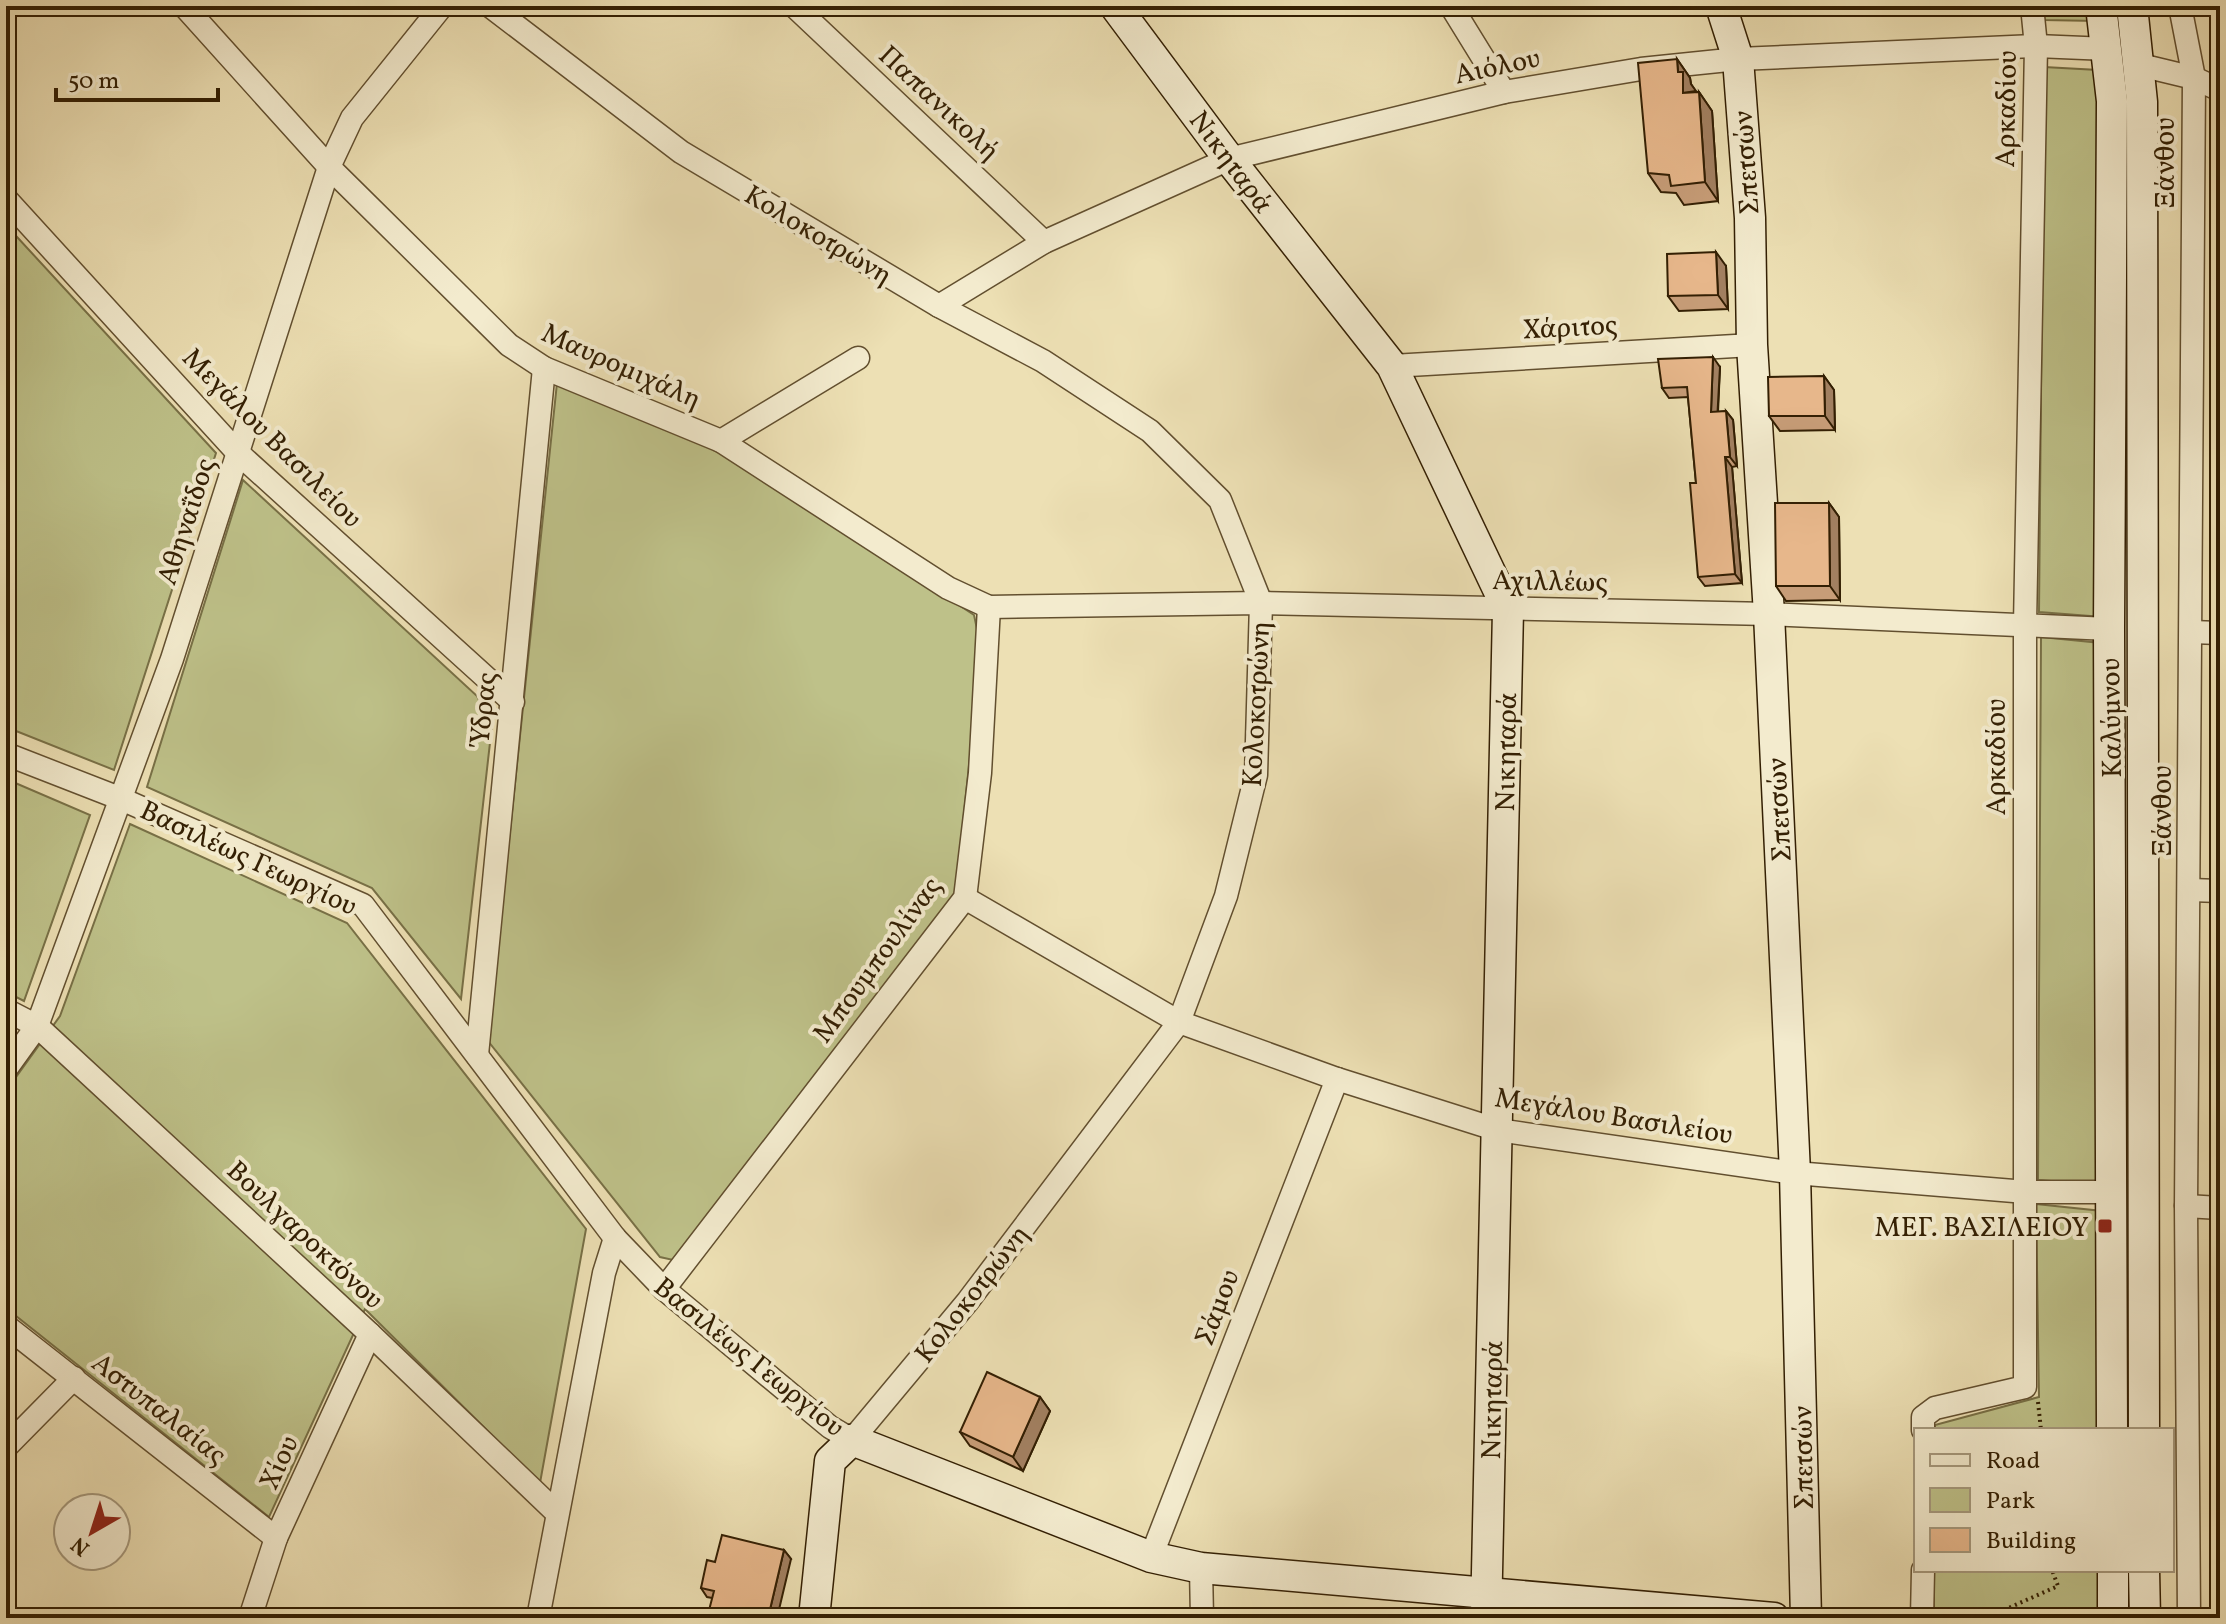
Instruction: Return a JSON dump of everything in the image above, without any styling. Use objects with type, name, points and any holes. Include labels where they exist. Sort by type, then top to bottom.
[{"type":"street","name":"Μαυρομιχάλη","points":[[184,6],[329,167],[509,345],[544,368],[721,441],[948,588],[989,607]]},
{"type":"street","name":"Αθηναΐδος","points":[[6,1069],[37,1026],[172,659],[329,167],[352,118],[442,6]]},
{"type":"street","name":"Κολοκοτρώνη","points":[[490,6],[681,152],[939,306],[1043,361],[1150,431],[1220,500],[1261,603],[1256,775],[1226,896],[1179,1022],[968,1301],[852,1440],[830,1461],[814,1618]]},
{"type":"street","name":"Παπανικολή","points":[[794,6],[1044,242]]},
{"type":"street","name":"Νικηταρά","points":[[1115,6],[1229,159],[1392,366],[1508,610],[1486,1606]]},
{"type":"street","points":[[1451,6],[1504,92]]},
{"type":"street","name":"Σπετσών","points":[[1721,6],[1738,59],[1750,218],[1752,345],[1769,614],[1795,1173],[1806,1618]]},
{"type":"street","name":"Αρκαδίου","points":[[1923,1428],[1923,1417],[1935,1408],[2025,1387],[2025,625],[2036,46],[2032,6]]},
{"type":"street","name":"Καλύμνου","points":[[2101,6],[2112,101],[2109,629],[2112,1428]]},
{"type":"street","name":"Καλύμνου","points":[[2132,6],[2140,65],[2144,1428]]},
{"type":"street","name":"Ξάνθου","points":[[2180,6],[2194,78],[2186,1206],[2189,1618]]},
{"type":"street","name":"Αιόλου","points":[[939,306],[1044,242],[1229,159],[1504,92],[1641,69],[1738,59],[2036,46],[2108,49]]},
{"type":"street","points":[[2140,65],[2194,78],[2220,90]]},
{"type":"street","name":"Μεγάλου Βασιλείου","points":[[6,199],[238,453],[513,702]]},
{"type":"street","name":"Χάριτος","points":[[1392,366],[1752,345]]},
{"type":"street","points":[[721,441],[858,358]]},
{"type":"street","name":"Ύδρας","points":[[477,1055],[544,368]]},
{"type":"street","name":"Αχιλλέως","points":[[989,607],[1261,603],[1769,614],[2109,629]]},
{"type":"street","name":"Μπουμπουλίνας","points":[[664,1289],[965,898],[980,773],[989,607]]},
{"type":"street","points":[[2191,632],[2220,633]]},
{"type":"street","name":"Βασιλέως Γεωργίου","points":[[6,754],[119,798],[363,905],[615,1238],[664,1289],[830,1427],[852,1440],[1151,1557],[1201,1568],[1486,1606],[1774,1618]]},
{"type":"street","points":[[2190,890],[2220,891]]},
{"type":"street","name":"Μεγάλου Βασιλείου","points":[[965,898],[1179,1022],[1337,1079],[1498,1130],[1795,1173],[2026,1192],[2112,1192]]},
{"type":"street","name":"Βουλγαροκτόνου","points":[[6,1010],[37,1026],[370,1334],[557,1513]]},
{"type":"street","name":"Σάμου","points":[[1151,1557],[1337,1079]]},
{"type":"street","points":[[2186,1206],[2220,1208]]},
{"type":"street","points":[[538,1618],[604,1273],[615,1238]]},
{"type":"street","name":"Αστυπαλαίας","points":[[6,1326],[276,1538]]},
{"type":"street","name":"Χίου","points":[[250,1618],[276,1538],[370,1334]]},
{"type":"street","points":[[6,1447],[74,1378]]},
{"type":"street","points":[[1201,1568],[1202,1618]]},
{"type":"street","points":[[1922,1618],[1923,1572]]},
{"type":"street","points":[[2113,1572],[2113,1618]]},
{"type":"street","points":[[2144,1572],[2145,1618]]},
{"type":"path","points":[[2004,1610],[2058,1586],[2053,1572]]},
{"type":"green space","points":[[2043,6],[2093,6],[2096,21],[2044,20]]},
{"type":"green space","points":[[2044,67],[2098,70],[2103,617],[2039,612]]},
{"type":"green space","points":[[6,225],[216,453],[114,770],[6,727]]},
{"type":"green space","points":[[557,383],[716,446],[974,615],[981,648],[956,892],[673,1260],[660,1257],[488,1041]]},
{"type":"green space","points":[[243,480],[477,696],[492,725],[461,999],[372,888],[147,787]]},
{"type":"green space","points":[[2041,637],[2101,643],[2103,1185],[2038,1180]]},
{"type":"green space","points":[[6,779],[90,815],[24,1001],[6,992]]},
{"type":"green space","points":[[130,824],[347,923],[586,1229],[540,1483],[365,1309],[269,1517],[6,1308],[6,1091],[60,1016]]},
{"type":"green space","points":[[2036,1204],[2102,1211],[2101,1428],[1935,1428],[1935,1425],[2039,1397]]},
{"type":"green space","points":[[1934,1572],[2100,1572],[2100,1618],[1934,1618]]},
{"type":"building","points":[[1677,59],[1678,72],[1683,72],[1683,93],[1699,92],[1705,182],[1671,186],[1669,175],[1648,173],[1638,63]]},
{"type":"building","points":[[1716,252],[1718,295],[1668,296],[1667,254]]},
{"type":"building","points":[[1713,357],[1711,412],[1726,411],[1730,457],[1725,457],[1735,574],[1698,577],[1690,483],[1696,483],[1687,387],[1662,388],[1658,359]]},
{"type":"building","points":[[1824,376],[1825,416],[1769,416],[1768,377]]},
{"type":"building","points":[[1775,503],[1829,503],[1830,586],[1776,586]]},
{"type":"building","points":[[987,1372],[1040,1397],[1013,1457],[960,1432]]},
{"type":"building","points":[[722,1535],[784,1550],[768,1618],[707,1618],[714,1591],[701,1588],[707,1560],[715,1562]]},
{"type":"place","name":"ΜΕΓ. ΒΑΣΙΛΕΙΟΥ","points":[[2105,1226]]}]
